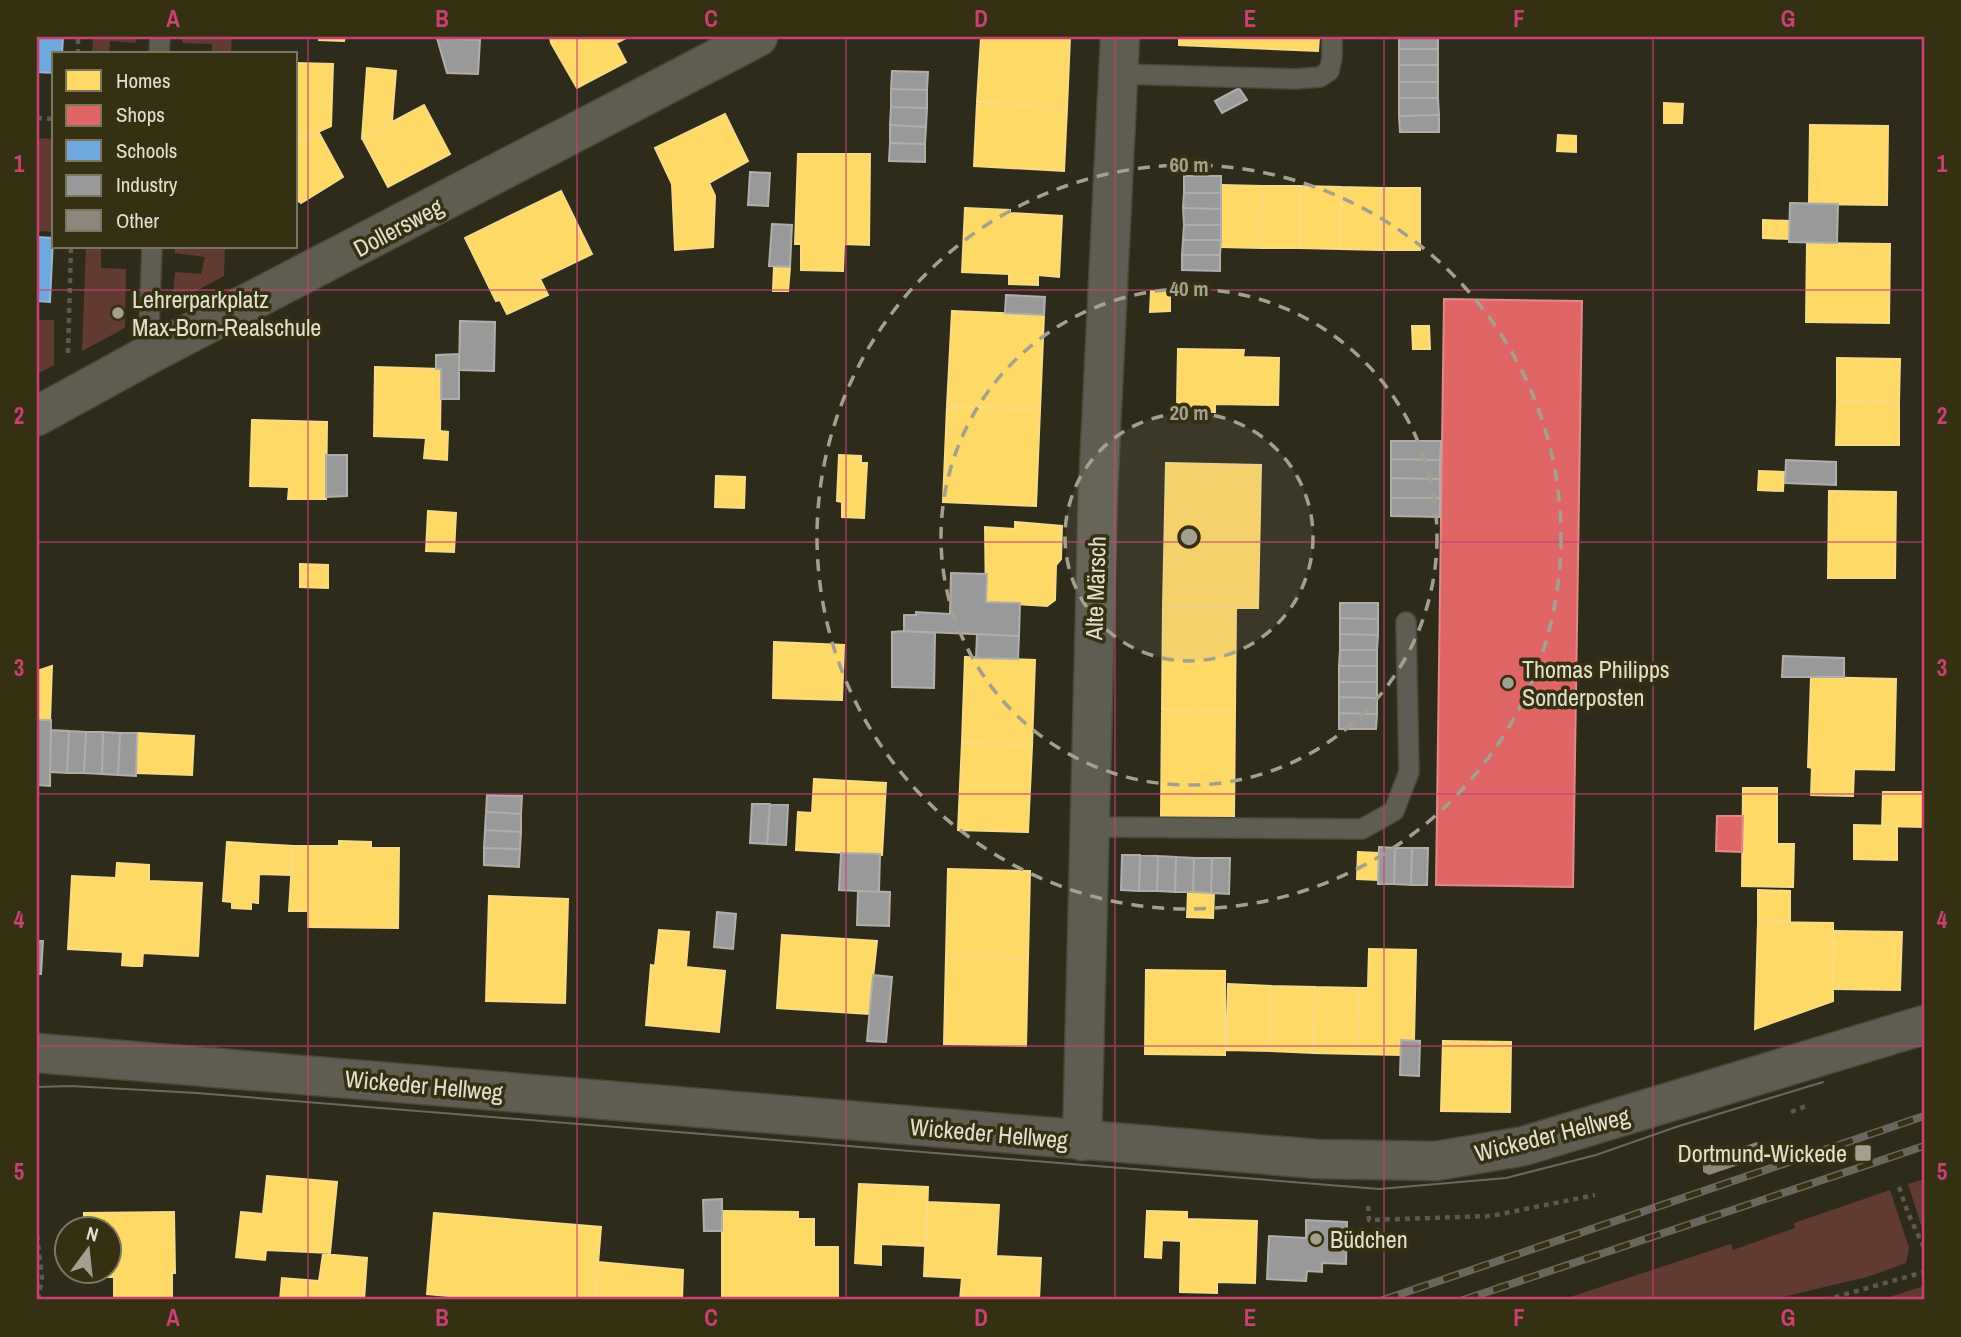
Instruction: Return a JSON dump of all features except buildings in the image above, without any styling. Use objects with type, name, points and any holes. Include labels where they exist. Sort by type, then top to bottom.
[{"type":"main road","name":"Dollersweg","points":[[52,408],[148,355],[758,37]]},
{"type":"street","name":"Alte Märsch","points":[[1082,1140],[1098,490],[1121,37]]},
{"type":"street","name":"Wickeder Hellweg","points":[[37,1053],[1317,1159],[1437,1161],[1524,1146],[1924,1025]]},
{"type":"lane","points":[[1118,74],[1295,79],[1320,77],[1329,71],[1332,37]]},
{"type":"lane","points":[[148,355],[152,248]]},
{"type":"lane","points":[[1088,827],[1362,829],[1394,811],[1409,772],[1406,622]]},
{"type":"path","points":[[52,408],[71,248]]},
{"type":"path","points":[[1899,1187],[1924,1247]]},
{"type":"path","points":[[1368,1206],[1369,1220],[1491,1216],[1595,1195]]},
{"type":"path","points":[[37,1235],[42,1278],[38,1300]]},
{"type":"path","points":[[1825,1300],[1924,1272]]},
{"type":"shaded area","points":[[93,37],[135,37],[136,43],[110,41],[109,52],[92,52]]},
{"type":"shaded area","points":[[182,37],[232,37],[231,52],[212,52],[212,44],[182,43]]},
{"type":"shaded area","points":[[37,138],[52,139],[52,232],[37,231]]},
{"type":"shaded area","points":[[86,248],[101,248],[101,268],[126,269],[125,328],[82,351]]},
{"type":"shaded area","points":[[175,248],[225,248],[224,276],[172,304],[175,272],[201,274],[205,257],[175,253]]},
{"type":"shaded area","points":[[37,320],[54,320],[54,365],[37,374]]},
{"type":"shaded area","points":[[1924,1179],[1924,1229],[1908,1184]]},
{"type":"shaded area","points":[[1890,1190],[1909,1248],[1906,1263],[1867,1277],[1769,1300],[1561,1300],[1731,1244],[1733,1250],[1795,1228],[1794,1223]]},
{"type":"shaded area","points":[[1924,1286],[1924,1300],[1880,1300]]},
{"type":"tram line","points":[[37,1087],[71,1086],[197,1093],[1379,1189],[1506,1178],[1596,1155],[1676,1127],[1823,1082]]},
{"type":"railway","points":[[1383,1300],[1924,1116]]},
{"type":"railway","points":[[1463,1300],[1924,1146]]},
{"type":"place","name":"Lehrerparkplatz Max-Born-Realschule","points":[[118,313]]},
{"type":"place","name":"Thomas Philipps Sonderposten","points":[[1508,683]]},
{"type":"place","name":"Dortmund-Wickede","points":[[1863,1153]]},
{"type":"place","name":"Büdchen","points":[[1316,1239]]}]
